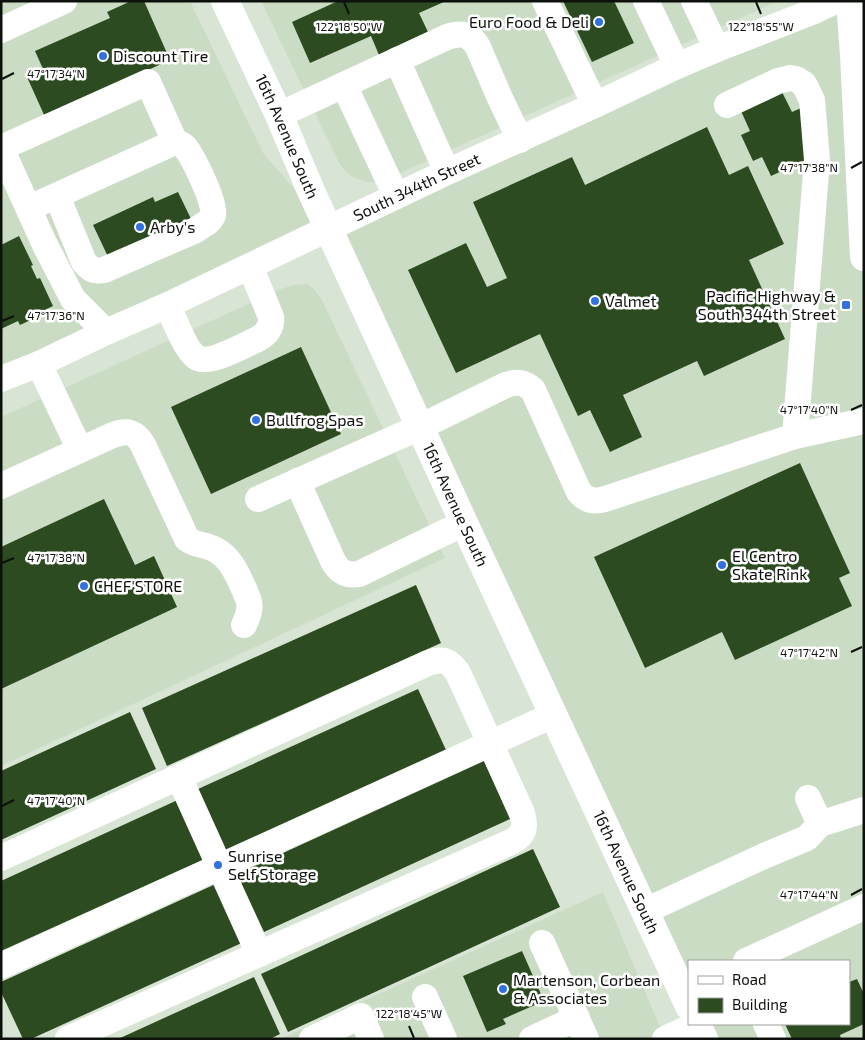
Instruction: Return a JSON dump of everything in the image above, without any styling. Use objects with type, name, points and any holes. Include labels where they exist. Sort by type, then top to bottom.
[{"type":"main road","name":"16th Avenue South","points":[[225,1],[553,715],[687,995]]},
{"type":"main road","points":[[850,1],[864,256]]},
{"type":"main road","points":[[697,1025],[704,1039]]},
{"type":"street","points":[[1,30],[64,1]]},
{"type":"street","points":[[544,1],[595,105]]},
{"type":"street","points":[[646,1],[677,66]]},
{"type":"street","points":[[694,1],[717,49]]},
{"type":"street","name":"South 344th Street","points":[[1,379],[39,364],[168,305],[447,172],[677,66],[835,1]]},
{"type":"street","points":[[279,115],[397,60],[455,35],[463,34],[475,42],[478,47],[520,140]]},
{"type":"street","points":[[397,60],[447,172]]},
{"type":"street","points":[[727,105],[778,81],[790,78],[804,84],[812,100],[817,160],[796,436]]},
{"type":"street","points":[[106,332],[73,299],[45,245],[17,201],[1,148],[148,82],[175,142]]},
{"type":"street","points":[[344,85],[396,196]]},
{"type":"street","points":[[17,201],[57,196],[175,142],[183,145],[188,152],[207,188],[212,203],[213,216],[196,230],[104,270],[97,271],[89,268],[84,262],[57,196]]},
{"type":"street","points":[[168,305],[187,346],[197,358],[206,360],[217,358],[258,339],[268,331],[271,317],[250,266]]},
{"type":"street","points":[[39,364],[80,450]]},
{"type":"street","points":[[258,499],[517,382],[528,385],[536,395],[579,492],[586,499],[597,501],[796,436],[864,421]]},
{"type":"street","points":[[1,486],[121,432],[135,435],[140,440],[187,539],[192,543],[217,550],[236,571],[250,603],[244,625]]},
{"type":"street","points":[[297,482],[333,561],[337,568],[345,574],[359,574],[464,523]]},
{"type":"street","points":[[1,858],[428,663],[440,660],[450,663],[458,673],[522,813],[524,826],[516,839],[68,1039]]},
{"type":"street","points":[[1,966],[553,715]]},
{"type":"street","points":[[179,777],[259,954]]},
{"type":"street","points":[[808,798],[820,824]]},
{"type":"street","points":[[646,911],[807,838],[820,824],[864,810]]},
{"type":"street","points":[[748,960],[864,907]]},
{"type":"street","points":[[532,1039],[581,1028],[542,943]]},
{"type":"street","points":[[425,997],[444,1039]]},
{"type":"street","points":[[312,1039],[361,1016],[371,1039]]},
{"type":"street","points":[[665,1039],[695,1025]]},
{"type":"street","points":[[766,1025],[773,1039]]},
{"type":"shaded area","points":[[1,1],[190,1],[263,153],[329,228],[835,1],[864,71],[864,1039],[704,1039],[697,1025],[850,1025],[850,960],[688,960],[688,1004],[329,229],[1,379]]},
{"type":"shaded area","points":[[261,1],[778,1],[389,178],[374,183],[351,176],[340,165]]},
{"type":"shaded area","points":[[307,284],[321,298],[445,558],[1,766],[1,417],[281,289],[293,285]]},
{"type":"shaded area","points":[[603,892],[665,1039],[280,1039]]},
{"type":"building","name":"Discount Tire","points":[[131,1],[144,1],[170,60],[45,117],[27,77],[43,69],[35,51],[110,18],[107,12]]},
{"type":"building","points":[[338,1],[446,1],[419,13],[428,32],[379,55],[371,36],[310,63],[292,22]]},
{"type":"building","name":"Euro Food & Deli","points":[[563,1],[614,1],[634,43],[592,62]]},
{"type":"building","points":[[782,92],[792,112],[801,108],[812,157],[771,176],[762,157],[753,161],[741,135],[750,131],[741,111]]},
{"type":"building","name":"Valmet","points":[[707,127],[729,175],[748,166],[784,244],[749,260],[785,339],[704,376],[697,361],[623,395],[642,437],[610,452],[590,410],[578,416],[540,334],[456,373],[408,270],[466,243],[487,287],[507,278],[473,202],[572,157],[585,185]]},
{"type":"building","name":"Arby's","points":[[178,192],[193,223],[111,263],[93,225],[153,197],[155,202]]},
{"type":"building","points":[[19,236],[33,265],[31,266],[37,279],[40,278],[53,306],[34,315],[35,318],[20,325],[18,321],[1,329],[1,245]]},
{"type":"building","name":"Bullfrog Spas","points":[[301,347],[341,434],[211,494],[171,407]]},
{"type":"building","name":"El Centro Skate Rink","points":[[800,463],[850,573],[839,578],[852,606],[735,660],[722,632],[645,668],[594,557]]},
{"type":"building","name":"CHEF'STORE","points":[[104,499],[135,565],[154,556],[177,607],[1,689],[1,547]]},
{"type":"building","points":[[416,585],[441,643],[167,766],[142,708]]},
{"type":"building","points":[[418,689],[446,750],[226,851],[198,789]]},
{"type":"building","points":[[130,712],[156,769],[1,840],[1,771]]},
{"type":"building","points":[[484,761],[510,819],[264,932],[237,874]]},
{"type":"building","points":[[182,798],[209,857],[1,951],[1,881]]},
{"type":"building","points":[[533,849],[560,907],[288,1032],[261,974]]},
{"type":"building","points":[[220,882],[246,941],[31,1039],[23,1039],[1,992],[1,982]]},
{"type":"building","name":"Martenson, Corbean & Associates","points":[[522,951],[544,1001],[503,1019],[506,1024],[487,1032],[463,976]]},
{"type":"building","points":[[254,977],[280,1034],[270,1039],[118,1039]]},
{"type":"building","points":[[857,979],[864,994],[864,1024],[840,1035],[841,1039],[792,1039],[785,1025],[850,1025],[850,982]]},
{"type":"place","name":"Euro Food & Deli","points":[[599,22]]},
{"type":"place","name":"Discount Tire","points":[[103,56]]},
{"type":"place","name":"Arby's","points":[[140,227]]},
{"type":"place","name":"Valmet","points":[[595,301]]},
{"type":"place","name":"Pacific Highway & South 344th Street","points":[[846,305]]},
{"type":"place","name":"Bullfrog Spas","points":[[256,420]]},
{"type":"place","name":"El Centro Skate Rink","points":[[722,565]]},
{"type":"place","name":"CHEF'STORE","points":[[84,586]]},
{"type":"place","name":"Sunrise Self Storage","points":[[218,865]]},
{"type":"place","name":"Martenson, Corbean & Associates","points":[[503,989]]}]
